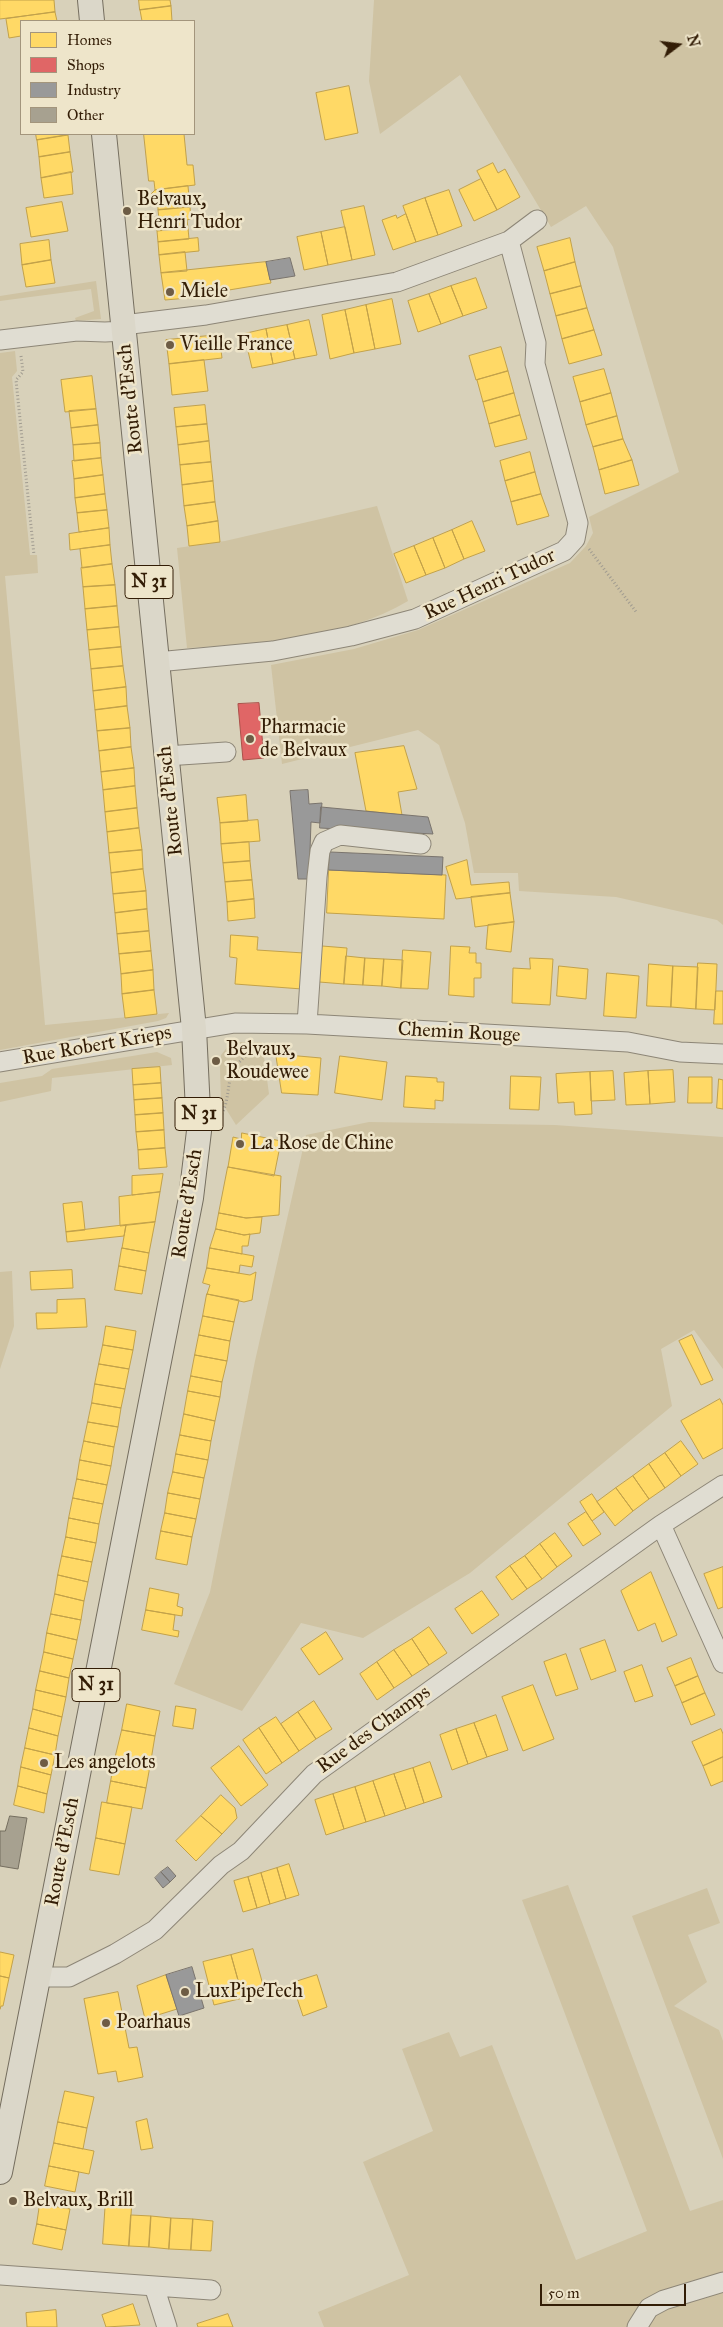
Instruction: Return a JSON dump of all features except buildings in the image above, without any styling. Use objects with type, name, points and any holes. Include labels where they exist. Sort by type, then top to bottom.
[{"type":"main road","points":[[90,0],[92,20]]},
{"type":"main road","name":"Route d'Esch","points":[[0,2172],[192,1198],[199,1131],[194,1030],[104,135]]},
{"type":"street","points":[[9,339],[77,331],[105,332],[397,282],[509,241],[538,220]]},
{"type":"street","name":"Rue Henri Tudor","points":[[157,662],[273,651],[351,636],[415,619],[564,551],[575,539],[578,523],[536,364],[536,343],[509,241]]},
{"type":"street","points":[[166,756],[226,752]]},
{"type":"street","points":[[307,1024],[317,877],[320,851],[324,842],[340,835],[421,844]]},
{"type":"street","name":"Chemin Rouge","points":[[194,1030],[235,1023],[307,1024],[628,1042],[680,1052],[723,1054]]},
{"type":"street","name":"Rue Robert Krieps","points":[[0,1062],[194,1030]]},
{"type":"street","name":"Rue des Champs","points":[[38,1977],[69,1977],[115,1954],[155,1930],[220,1865],[241,1851],[314,1774],[661,1525],[723,1485]]},
{"type":"street","points":[[661,1525],[723,1663]]},
{"type":"street","points":[[0,2275],[211,2290]]},
{"type":"street","points":[[640,2326],[649,2308],[664,2300],[696,2288],[723,2282]]},
{"type":"street","points":[[154,2286],[167,2327]]},
{"type":"path","points":[[9,339],[23,372],[16,380],[34,555]]},
{"type":"path","points":[[575,539],[586,546],[637,613]]},
{"type":"path","points":[[199,1131],[217,1122],[227,1106],[233,1072],[251,1049],[252,1024]]},
{"type":"shaded area","points":[[374,0],[723,0],[723,925],[717,920],[616,897],[519,891],[518,873],[474,873],[465,823],[439,745],[418,730],[282,764],[271,665],[354,649],[418,630],[570,563],[586,546],[593,533],[589,517],[679,472],[613,247],[586,206],[551,227],[460,75],[380,134],[369,81]]},
{"type":"shaded area","points":[[96,281],[101,319],[76,321],[75,318],[94,311],[91,289],[0,301],[0,296]]},
{"type":"shaded area","points":[[15,351],[17,371],[12,377],[30,555],[37,555],[38,573],[5,576],[45,1025],[169,1013],[166,1018],[158,1021],[0,1050],[0,353]]},
{"type":"shaded area","points":[[377,506],[408,601],[358,623],[330,631],[272,641],[187,648],[177,548],[225,541]]},
{"type":"shaded area","points":[[240,1042],[262,1042],[269,1094],[236,1125],[221,1101],[220,1068],[221,1055],[229,1045]]},
{"type":"shaded area","points":[[157,1052],[171,1058],[172,1065],[52,1078],[51,1091],[0,1102],[0,1083],[42,1076],[52,1069]]},
{"type":"shaded area","points":[[369,1122],[555,1125],[723,1137],[723,1369],[694,1330],[661,1349],[672,1406],[470,1573],[363,1638],[301,1623],[242,1711],[174,1684],[210,1592],[255,1361],[306,1135]]},
{"type":"shaded area","points":[[12,1271],[14,1326],[0,1369],[0,1272]]},
{"type":"shaded area","points":[[568,1885],[690,2211],[723,2200],[723,2327],[324,2327],[318,2312],[409,2275],[363,2162],[433,2131],[402,2049],[449,2032],[460,2057],[492,2045],[576,2260],[647,2231],[522,1900]]},
{"type":"shaded area","points":[[707,1888],[720,1923],[688,1935],[707,1982],[674,2006],[719,2030],[723,2041],[723,2159],[632,1916]]},
{"type":"place","name":"Belvaux, Henri Tudor","points":[[127,211]]},
{"type":"place","name":"Miele","points":[[170,292]]},
{"type":"place","name":"Vieille France","points":[[170,345]]},
{"type":"place","name":"Pharmacie de Belvaux","points":[[250,739]]},
{"type":"place","name":"Belvaux, Roudewee","points":[[216,1061]]},
{"type":"place","name":"La Rose de Chine","points":[[240,1144]]},
{"type":"place","name":"Les angelots","points":[[44,1763]]},
{"type":"place","name":"LuxPipeTech","points":[[185,1992]]},
{"type":"place","name":"Poarhaus","points":[[106,2023]]},
{"type":"place","name":"Belvaux, Brill","points":[[13,2201]]}]
